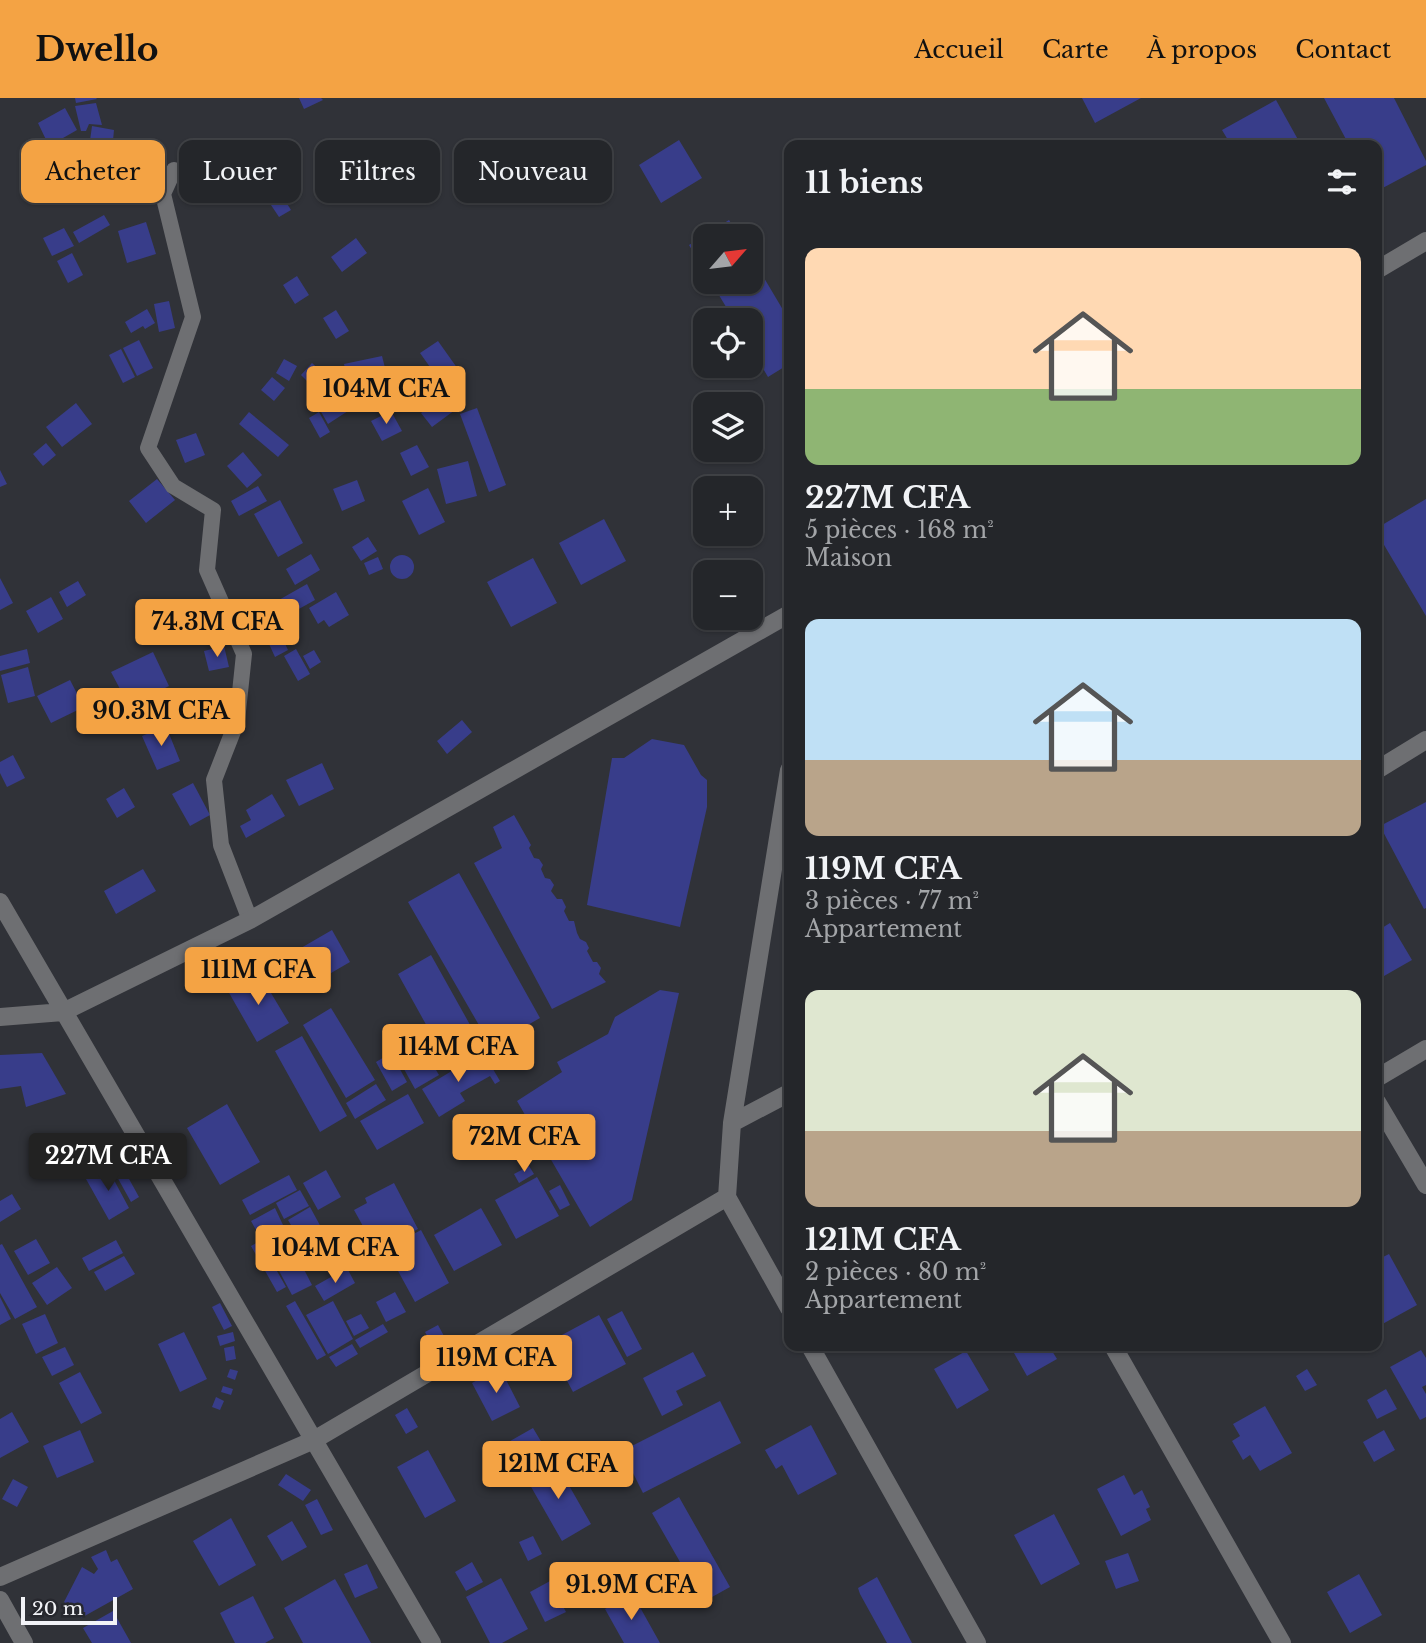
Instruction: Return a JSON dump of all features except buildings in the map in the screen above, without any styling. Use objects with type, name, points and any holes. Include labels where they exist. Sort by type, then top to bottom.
[{"type":"street","points":[[1382,267],[1426,242]]},
{"type":"street","points":[[0,1017],[63,1012],[250,920],[784,617]]},
{"type":"street","points":[[1382,767],[1426,740]]},
{"type":"street","points":[[784,801],[732,1123],[727,1197],[784,1299]]},
{"type":"street","points":[[0,902],[432,1643]]},
{"type":"street","points":[[1382,1075],[1426,1049]]},
{"type":"street","points":[[732,1123],[784,1096]]},
{"type":"street","points":[[1382,1110],[1426,1185]]},
{"type":"street","points":[[0,1577],[314,1440],[727,1197]]},
{"type":"street","points":[[813,1351],[977,1643]]},
{"type":"street","points":[[1116,1351],[1282,1643]]},
{"type":"street","points":[[0,1600],[24,1643]]},
{"type":"lane","points":[[174,170],[163,194],[192,317],[148,448],[173,486],[213,510],[207,570],[244,654],[237,721],[214,780],[222,845],[250,920]]}]
